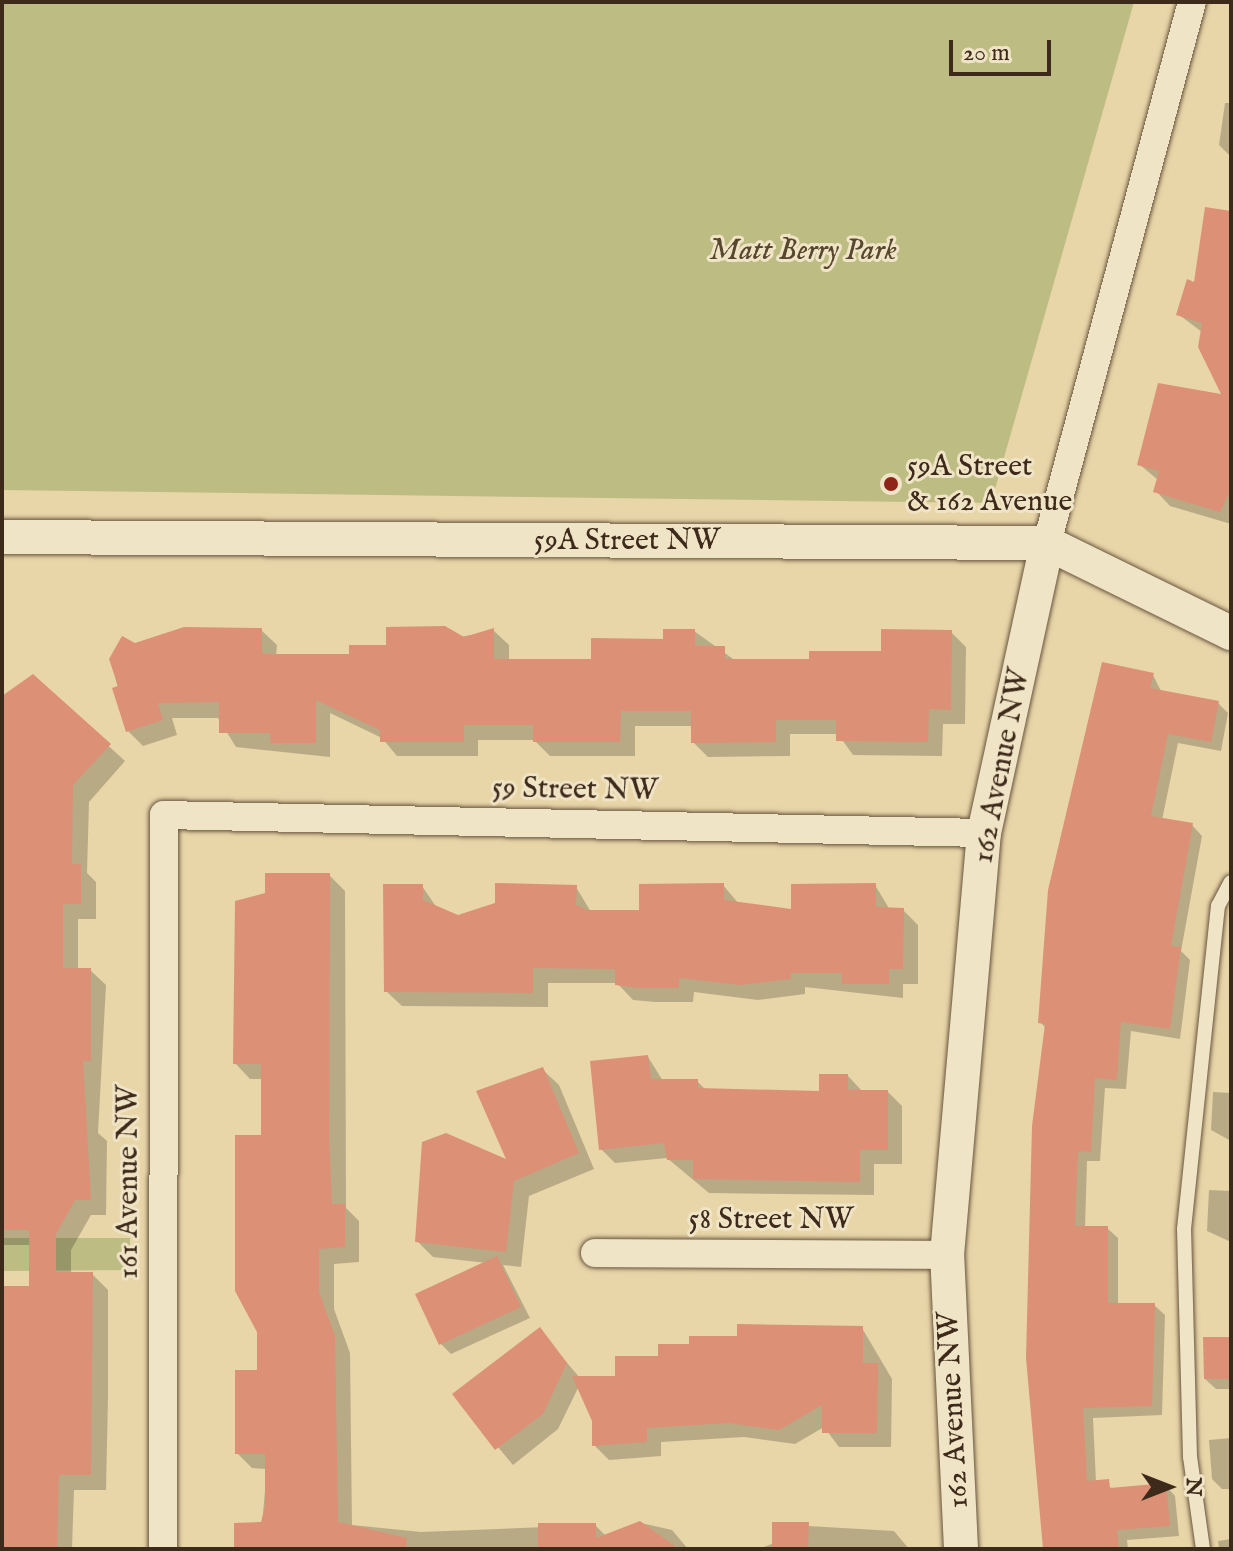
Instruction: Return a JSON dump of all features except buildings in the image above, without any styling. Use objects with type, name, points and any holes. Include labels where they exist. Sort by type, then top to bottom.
[{"type":"street","name":"162 Avenue NW","points":[[961,1549],[947,1255],[984,833],[1047,543],[1192,2]]},
{"type":"street","name":"59A Street NW","points":[[2,537],[1047,543],[1231,633]]},
{"type":"street","name":"59 Street NW","points":[[164,815],[984,833]]},
{"type":"street","name":"161 Avenue NW","points":[[163,1549],[164,815]]},
{"type":"street","name":"58 Street NW","points":[[595,1253],[947,1255]]},
{"type":"lane","points":[[1203,1549],[1190,1457],[1184,1229],[1218,906],[1231,882]]},
{"type":"green space","name":"Matt Berry Park","points":[[2,2],[1134,2],[991,503],[2,490]]},
{"type":"green space","points":[[2,1238],[130,1238],[130,1270],[2,1271]]},
{"type":"place","name":"59A Street & 162 Avenue","points":[[891,484]]}]
